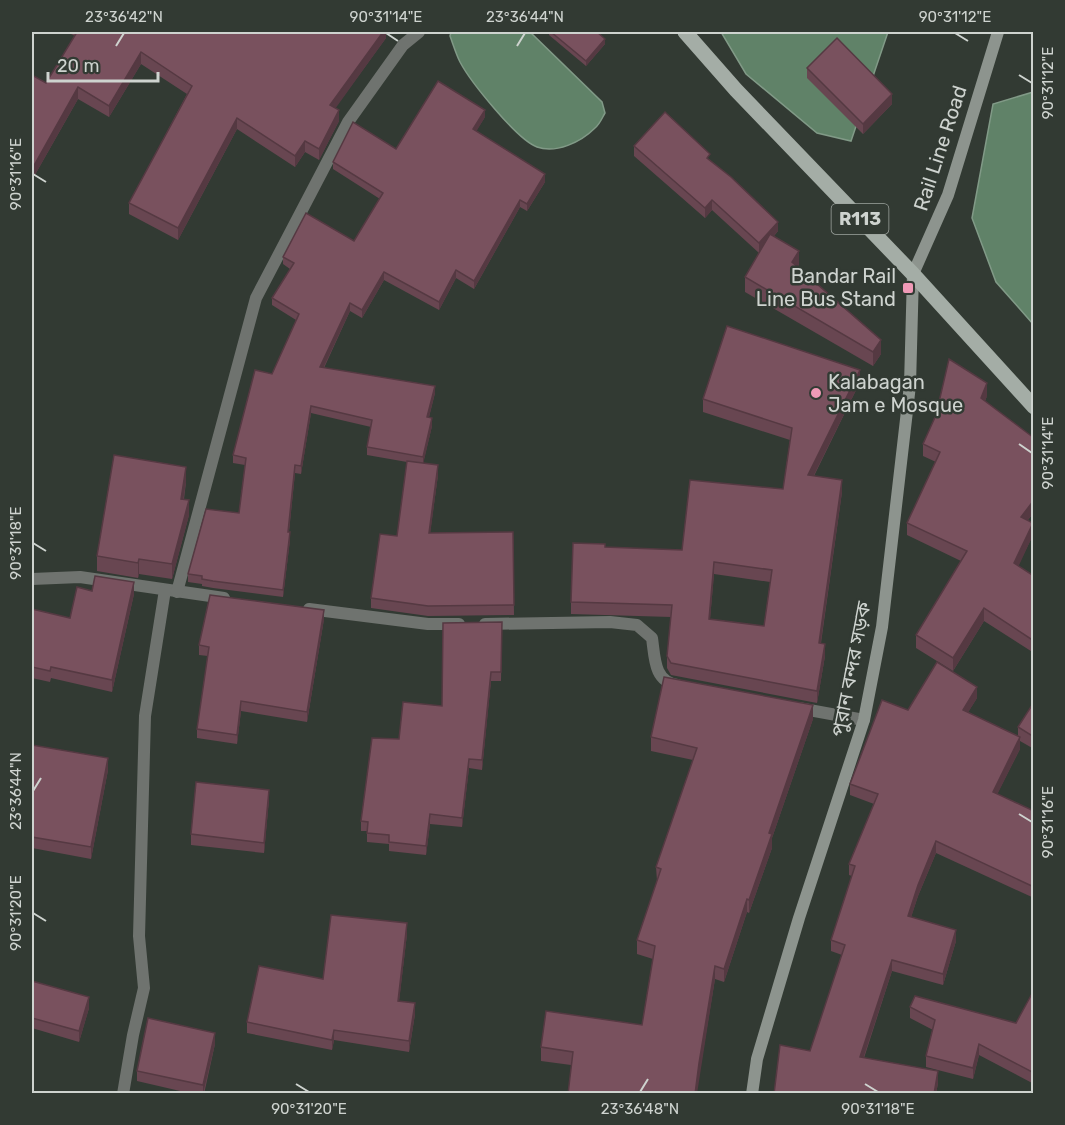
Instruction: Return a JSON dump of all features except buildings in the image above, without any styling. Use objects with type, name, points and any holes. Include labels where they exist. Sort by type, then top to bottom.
[{"type":"main road","name":"R113","points":[[685,32],[736,90],[914,274],[1034,407]]},
{"type":"street","points":[[123,1094],[144,987],[138,936],[146,716],[171,591],[256,298],[348,122],[404,45],[419,32]]},
{"type":"street","name":"Rail Line Road","points":[[914,274],[948,195],[998,32]]},
{"type":"street","name":"পুরান বন্দর সড়ক","points":[[752,1094],[760,1048],[799,918],[864,720],[882,627],[910,385],[914,274]]},
{"type":"street","points":[[32,579],[80,577],[234,599]]},
{"type":"street","points":[[291,607],[428,624],[610,622],[637,625],[652,638],[657,666],[666,683],[690,688]]},
{"type":"street","points":[[783,705],[864,720]]},
{"type":"shaded area","points":[[451,32],[530,32],[602,102],[605,113],[601,121],[583,138],[560,148],[544,149],[528,142],[506,122],[465,71],[450,36]]},
{"type":"shaded area","points":[[721,32],[888,32],[851,141],[817,133],[746,74]]},
{"type":"shaded area","points":[[1034,92],[1033,324],[996,282],[972,218],[993,104]]},
{"type":"place","name":"Bandar Rail Line Bus Stand","points":[[908,288]]},
{"type":"place","name":"Kalabagan Jam e Mosque","points":[[816,393]]}]
